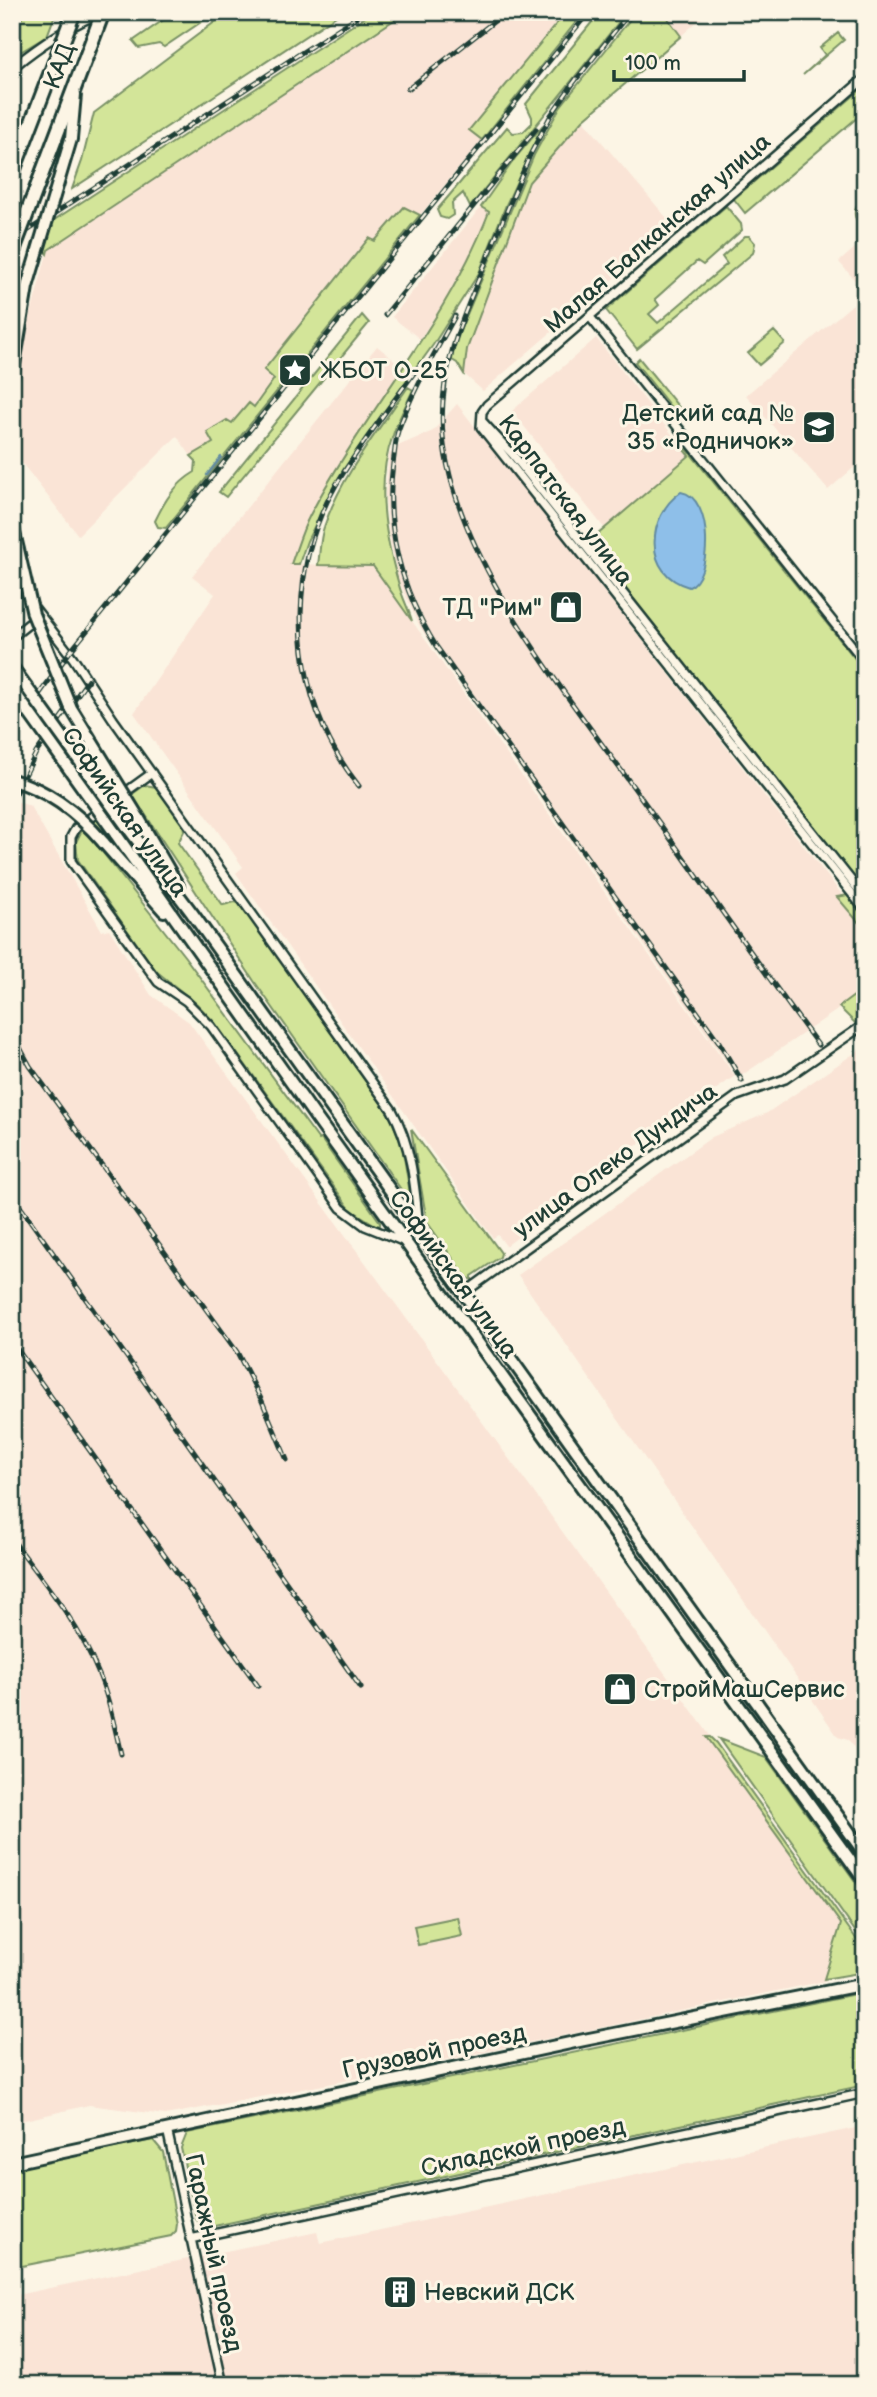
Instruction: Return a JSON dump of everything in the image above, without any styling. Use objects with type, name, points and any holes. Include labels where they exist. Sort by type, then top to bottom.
[{"type":"highway","name":"КАД","points":[[12,174],[74,12]]},
{"type":"highway","name":"КАД","points":[[12,253],[103,12]]},
{"type":"main road","points":[[12,377],[27,288],[71,139],[75,83]]},
{"type":"main road","points":[[12,524],[33,614],[71,709],[138,817],[192,913]]},
{"type":"main road","name":"Софийская улица","points":[[12,667],[192,913],[865,1854]]},
{"type":"main road","name":"Софийская улица","points":[[12,689],[865,1881]]},
{"type":"main road","points":[[12,780],[61,803],[80,818],[152,900],[177,922]]},
{"type":"main road","name":"Грузовой проезд","points":[[12,2163],[584,2040],[865,1984]]},
{"type":"street","points":[[12,68],[48,41],[103,12]]},
{"type":"street","name":"Малая Балканская улица","points":[[481,420],[487,405],[865,78]]},
{"type":"street","points":[[590,317],[865,662]]},
{"type":"street","name":"Карпатская улица","points":[[481,420],[514,456],[865,898]]},
{"type":"street","name":"Карпатская улица","points":[[481,420],[481,427],[865,910]]},
{"type":"street","points":[[12,573],[392,1110],[409,1150],[420,1232]]},
{"type":"street","points":[[12,637],[40,615]]},
{"type":"street","points":[[152,772],[76,828],[71,837],[71,861],[158,982],[186,1000],[211,1026],[341,1208],[365,1226],[406,1242]]},
{"type":"street","name":"улица Олеко Дундича","points":[[464,1293],[737,1096],[785,1079],[865,1024]]},
{"type":"street","name":"Складской проезд","points":[[190,2239],[865,2093]]},
{"type":"street","name":"Гаражный проезд","points":[[167,2129],[223,2385]]},
{"type":"shaded area","points":[[406,12],[430,12],[437,20],[447,12],[566,12],[469,130],[482,140],[420,215],[404,207],[375,242],[369,238],[265,369],[275,379],[254,407],[231,423],[213,443],[191,456],[177,436],[78,535],[14,453],[23,344],[48,250]]},
{"type":"shaded area","points":[[663,12],[708,12],[681,36]]},
{"type":"shaded area","points":[[583,120],[672,224],[670,230],[483,391],[464,374],[467,349],[529,182]]},
{"type":"shaded area","points":[[481,207],[489,212],[480,235],[461,276],[420,339],[392,317]]},
{"type":"shaded area","points":[[865,239],[865,292],[839,262]]},
{"type":"shaded area","name":"Детский сад № 35 «Родничок»","points":[[853,304],[865,317],[865,458],[828,490],[746,395]]},
{"type":"shaded area","points":[[596,338],[689,456],[605,529],[512,411]]},
{"type":"shaded area","points":[[377,346],[403,367],[337,469],[292,564],[373,566],[735,1076],[514,1232],[518,1237],[506,1246],[498,1235],[493,1238],[236,873],[243,867],[134,713],[215,594],[192,576]]},
{"type":"shaded area","points":[[457,404],[865,924],[865,991],[738,1078],[420,627],[398,579],[389,535],[385,495],[389,454],[400,445],[433,431]]},
{"type":"shaded area","points":[[12,800],[30,806],[102,931],[109,929],[151,995],[189,1022],[711,1737],[844,1927],[825,1981],[339,2082],[165,2115],[89,2105],[12,2123]]},
{"type":"shaded area","points":[[865,1046],[865,1763],[848,1740],[838,1737],[518,1275],[712,1137],[767,1113]]},
{"type":"shaded area","points":[[865,2126],[865,2385],[12,2385],[12,2296],[317,2232],[320,2243]]},
{"type":"green space","points":[[30,12],[56,12],[47,36],[12,57],[12,20]]},
{"type":"green space","points":[[175,12],[216,12],[164,47],[159,44],[139,48],[133,41]]},
{"type":"green space","points":[[228,12],[342,12],[72,189],[94,113]]},
{"type":"green space","points":[[373,12],[406,12],[48,250],[47,254],[37,240],[45,226]]},
{"type":"green space","points":[[566,12],[584,12],[482,140],[469,130]]},
{"type":"green space","points":[[600,12],[627,12],[470,207],[463,193],[452,203],[453,215],[447,219],[440,217],[437,210],[507,127],[513,133],[523,132],[532,123],[526,104]]},
{"type":"green space","points":[[636,12],[663,12],[681,36],[583,120],[529,182],[467,349],[464,374],[452,360],[454,345],[534,155],[560,107]]},
{"type":"green space","points":[[838,33],[844,40],[803,75],[825,55],[820,48]]},
{"type":"green space","points":[[865,86],[865,111],[745,213],[734,199]]},
{"type":"green space","points":[[543,125],[506,205],[479,273],[433,345],[343,470],[307,541],[299,564],[291,564],[307,521],[332,477],[428,329],[472,252],[489,212],[481,207],[516,157]]},
{"type":"green space","points":[[865,202],[865,224],[857,220],[855,211],[857,205]]},
{"type":"green space","points":[[726,206],[741,224],[742,230],[703,265],[697,261],[655,299],[659,305],[649,314],[658,323],[727,264],[722,257],[745,236],[749,236],[755,243],[753,253],[637,349],[606,310]]},
{"type":"green space","points":[[404,207],[420,215],[166,528],[158,527],[155,521],[167,499],[176,487],[195,472],[196,461],[191,456],[213,443],[207,432],[227,420],[232,423],[249,403],[254,407],[274,379],[264,370],[369,238],[375,241]]},
{"type":"green space","points":[[362,315],[369,323],[226,497],[219,492]]},
{"type":"green space","points":[[774,331],[785,343],[759,365],[748,353]]},
{"type":"green space","points":[[639,358],[682,411],[677,415],[635,362]]},
{"type":"green space","points":[[408,387],[413,390],[397,423],[384,472],[383,491],[390,548],[400,590],[412,621],[373,566],[318,565],[323,531],[340,490],[361,454]]},
{"type":"green space","points":[[687,449],[865,671],[865,891],[589,542],[689,456],[684,450]]},
{"type":"green space","points":[[145,785],[156,787],[183,823],[184,831],[178,843],[223,905],[235,902],[241,904],[390,1116],[402,1145],[410,1193],[408,1196],[254,981],[143,811],[96,844],[185,957],[319,1140],[321,1139],[380,1225],[377,1226],[350,1209],[215,1023],[197,1004],[156,971],[78,860],[76,842],[82,830]]},
{"type":"green space","points":[[848,895],[865,916],[865,930],[837,897]]},
{"type":"green space","points":[[858,993],[865,1002],[865,1016],[855,1023],[839,1007]]},
{"type":"green space","points":[[411,1129],[501,1253],[500,1257],[472,1276],[472,1280],[466,1277],[427,1222]]},
{"type":"green space","points":[[706,1737],[716,1743],[865,1951],[865,1972],[824,1979],[841,1924]]},
{"type":"green space","points":[[719,1739],[766,1757],[865,1895],[865,1945]]},
{"type":"green space","points":[[458,1917],[462,1936],[418,1945],[414,1926]]},
{"type":"green space","points":[[865,1992],[865,2085],[210,2227],[202,2225],[196,2219],[181,2148],[187,2133]]},
{"type":"green space","points":[[153,2140],[163,2152],[177,2224],[176,2231],[171,2236],[12,2268],[12,2169]]},
{"type":"water","points":[[681,492],[692,497],[699,508],[706,538],[702,569],[697,581],[689,587],[674,580],[663,570],[657,558],[655,544],[661,515],[669,502]]},
{"type":"waterway","points":[[207,475],[221,457]]},
{"type":"railway","points":[[12,241],[364,12]]},
{"type":"railway","points":[[408,89],[506,12]]},
{"type":"railway","points":[[12,732],[69,653],[589,12]]},
{"type":"railway","points":[[571,86],[630,12]]},
{"type":"railway","points":[[488,256],[530,155],[551,115],[577,78]]},
{"type":"railway","points":[[385,315],[536,129]]},
{"type":"railway","points":[[492,248],[463,316],[449,363],[442,411],[443,436],[452,484],[469,532],[492,580],[551,673],[818,1045]]},
{"type":"railway","points":[[455,316],[417,387],[396,439],[391,511],[398,558],[405,581],[436,646],[719,1042],[742,1081]]},
{"type":"railway","points":[[359,786],[330,741],[308,679],[302,646],[304,579],[310,546],[336,485],[366,438],[421,363]]},
{"type":"railway","points":[[12,802],[36,753],[88,680]]},
{"type":"railway","points":[[12,1033],[30,1066],[237,1352],[262,1401],[287,1460]]},
{"type":"railway","points":[[12,1195],[361,1688]]},
{"type":"railway","points":[[12,1342],[258,1686]]},
{"type":"railway","points":[[12,1539],[59,1602],[89,1652],[105,1691],[121,1754]]},
{"type":"railway","points":[[12,1615],[18,1622]]},
{"type":"place","name":"ЖБОТ О-25","points":[[295,370]]},
{"type":"place","name":"Детский сад № 35 «Родничок»","points":[[819,427]]},
{"type":"place","name":"ТД \"Рим\"","points":[[566,607]]},
{"type":"place","name":"СтройМашСервис","points":[[620,1689]]},
{"type":"place","name":"Невский ДСК","points":[[400,2292]]}]
